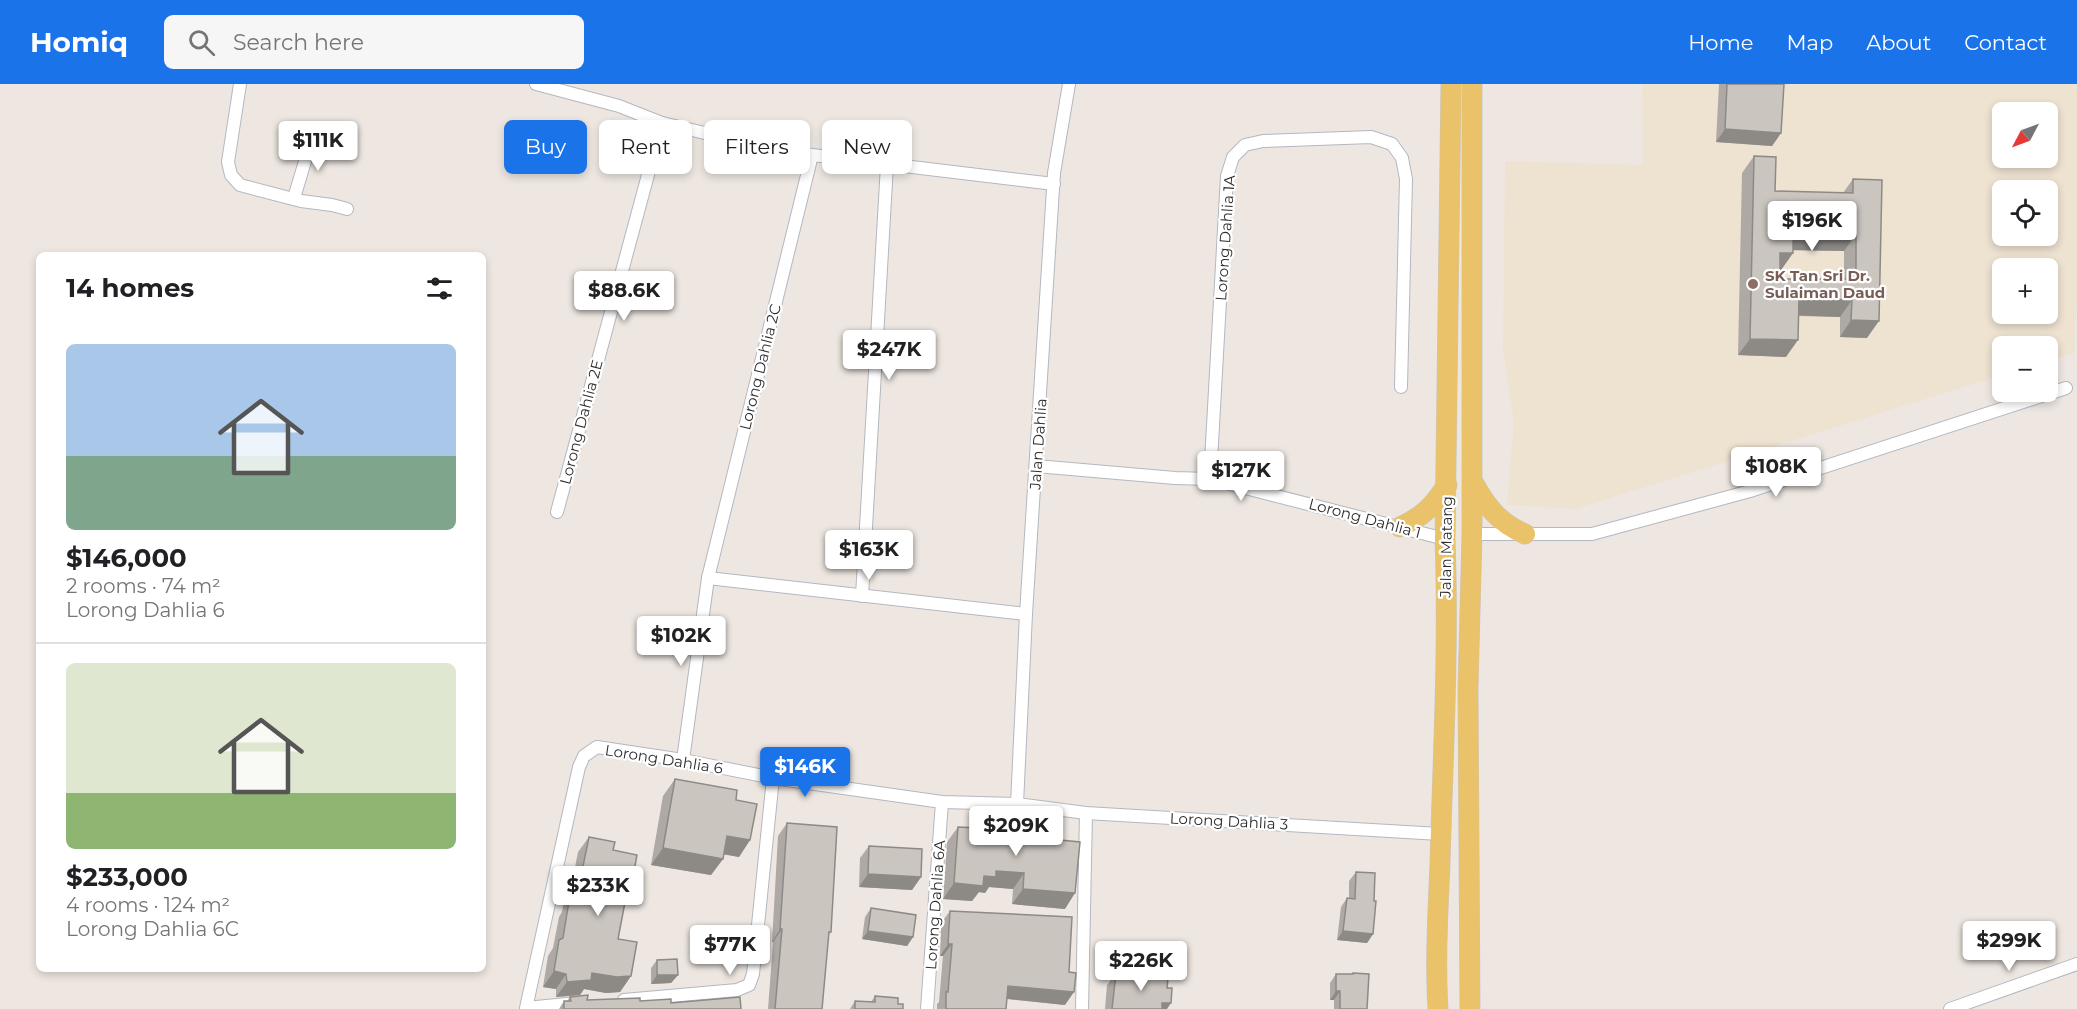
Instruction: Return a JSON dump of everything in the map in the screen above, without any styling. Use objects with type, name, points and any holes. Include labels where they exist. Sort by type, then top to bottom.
[{"type":"main road","name":"Jalan Matang","points":[[1438,1009],[1437,934],[1447,581],[1445,539],[1451,84]]},
{"type":"main road","name":"Jalan Matang","points":[[1470,1009],[1468,688],[1472,534],[1472,84]]},
{"type":"main road","points":[[1472,480],[1484,503],[1496,516],[1509,527],[1525,534]]},
{"type":"main road","points":[[1400,527],[1434,505],[1447,485]]},
{"type":"main road","points":[[1447,581],[1452,542],[1464,535],[1472,534]]},
{"type":"street","points":[[240,84],[228,162],[231,174],[240,186],[347,209]]},
{"type":"street","points":[[536,84],[619,106],[654,120]]},
{"type":"street","name":"Jalan Dahlia","points":[[1017,804],[1026,614],[1054,184],[1069,84]]},
{"type":"street","points":[[692,129],[822,156]]},
{"type":"street","name":"Lorong Dahlia 1A","points":[[1210,479],[1227,176],[1233,157],[1245,145],[1263,141],[1371,137],[1392,144],[1402,158],[1406,179],[1401,387]]},
{"type":"street","points":[[294,198],[312,138]]},
{"type":"street","name":"Lorong Dahlia 2C","points":[[683,760],[708,578],[812,155]]},
{"type":"street","points":[[912,168],[1054,184]]},
{"type":"street","name":"Lorong Dahlia 2E","points":[[556,512],[648,174]]},
{"type":"street","points":[[862,596],[886,174]]},
{"type":"street","points":[[1472,534],[1592,534],[1750,491],[2066,388]]},
{"type":"street","name":"Lorong Dahlia 1","points":[[1036,466],[1210,479],[1445,539]]},
{"type":"street","points":[[708,578],[1026,614]]},
{"type":"street","name":"Lorong Dahlia 6","points":[[526,1008],[579,767],[584,756],[597,747],[683,760],[773,778],[942,802],[1017,804]]},
{"type":"street","points":[[608,1001],[737,990],[749,985],[753,974],[773,778]]},
{"type":"street","name":"Lorong Dahlia 6A","points":[[927,1009],[942,802]]},
{"type":"street","name":"Lorong Dahlia 3","points":[[1017,804],[1086,813],[1440,834]]},
{"type":"street","points":[[1082,1009],[1086,813]]},
{"type":"street","points":[[1950,1009],[2077,964]]},
{"type":"street","points":[[526,1008],[585,1003]]},
{"type":"shaded area","name":"SK Tan Sri Dr. Sulaiman Daud","points":[[1642,84],[2077,84],[2077,300],[2074,353],[2058,358],[2058,336],[1992,336],[1992,378],[1575,509],[1507,505],[1514,422],[1503,351],[1505,161],[1643,165]]},
{"type":"building","points":[[1727,84],[1784,84],[1781,133],[1725,129]]},
{"type":"building","points":[[1754,156],[1776,157],[1775,191],[1853,193],[1853,179],[1882,180],[1879,321],[1851,320],[1852,300],[1799,298],[1798,340],[1750,339]],"holes":[[[1793,234],[1856,234],[1856,279],[1780,279],[1780,253],[1793,253]]]},
{"type":"building","points":[[675,779],[737,790],[736,800],[757,804],[750,840],[727,836],[723,859],[663,848]]},
{"type":"building","points":[[990,820],[1021,823],[1020,836],[1080,842],[1075,893],[1023,889],[1024,873],[996,871],[996,877],[984,876],[983,886],[954,883],[958,827],[981,828]]},
{"type":"building","points":[[787,823],[837,827],[831,932],[829,932],[822,1009],[775,1009],[782,929],[780,929]]},
{"type":"building","points":[[589,837],[615,842],[613,850],[637,855],[618,939],[637,942],[631,976],[617,977],[592,973],[591,980],[567,982],[566,974],[554,971],[559,940],[563,938],[569,901],[572,902],[578,870],[582,871]]},
{"type":"building","points":[[869,846],[922,849],[921,877],[868,874]]},
{"type":"building","points":[[1356,872],[1375,873],[1374,901],[1376,901],[1373,934],[1343,931],[1347,898],[1355,899]]},
{"type":"building","points":[[871,908],[916,915],[913,937],[868,931]]},
{"type":"building","points":[[950,911],[1072,917],[1069,972],[1076,973],[1074,992],[1008,986],[1006,1009],[946,1009],[952,944],[948,944]]},
{"type":"building","points":[[677,959],[678,975],[657,975],[657,960]]},
{"type":"building","points":[[1116,973],[1168,978],[1167,988],[1172,988],[1171,1003],[1162,1003],[1162,1009],[1112,1009]]},
{"type":"building","points":[[1336,974],[1369,974],[1367,1009],[1340,1009],[1340,991],[1336,991]]},
{"type":"building","points":[[588,995],[587,1000],[671,999],[671,1003],[740,997],[741,1009],[564,1009],[564,1001],[571,1001],[570,997]]},
{"type":"building","points":[[875,996],[898,998],[898,1004],[903,1004],[903,1009],[855,1009],[855,1001],[875,1002]]},
{"type":"place","name":"SK Tan Sri Dr. Sulaiman Daud","points":[[1753,284]]}]
